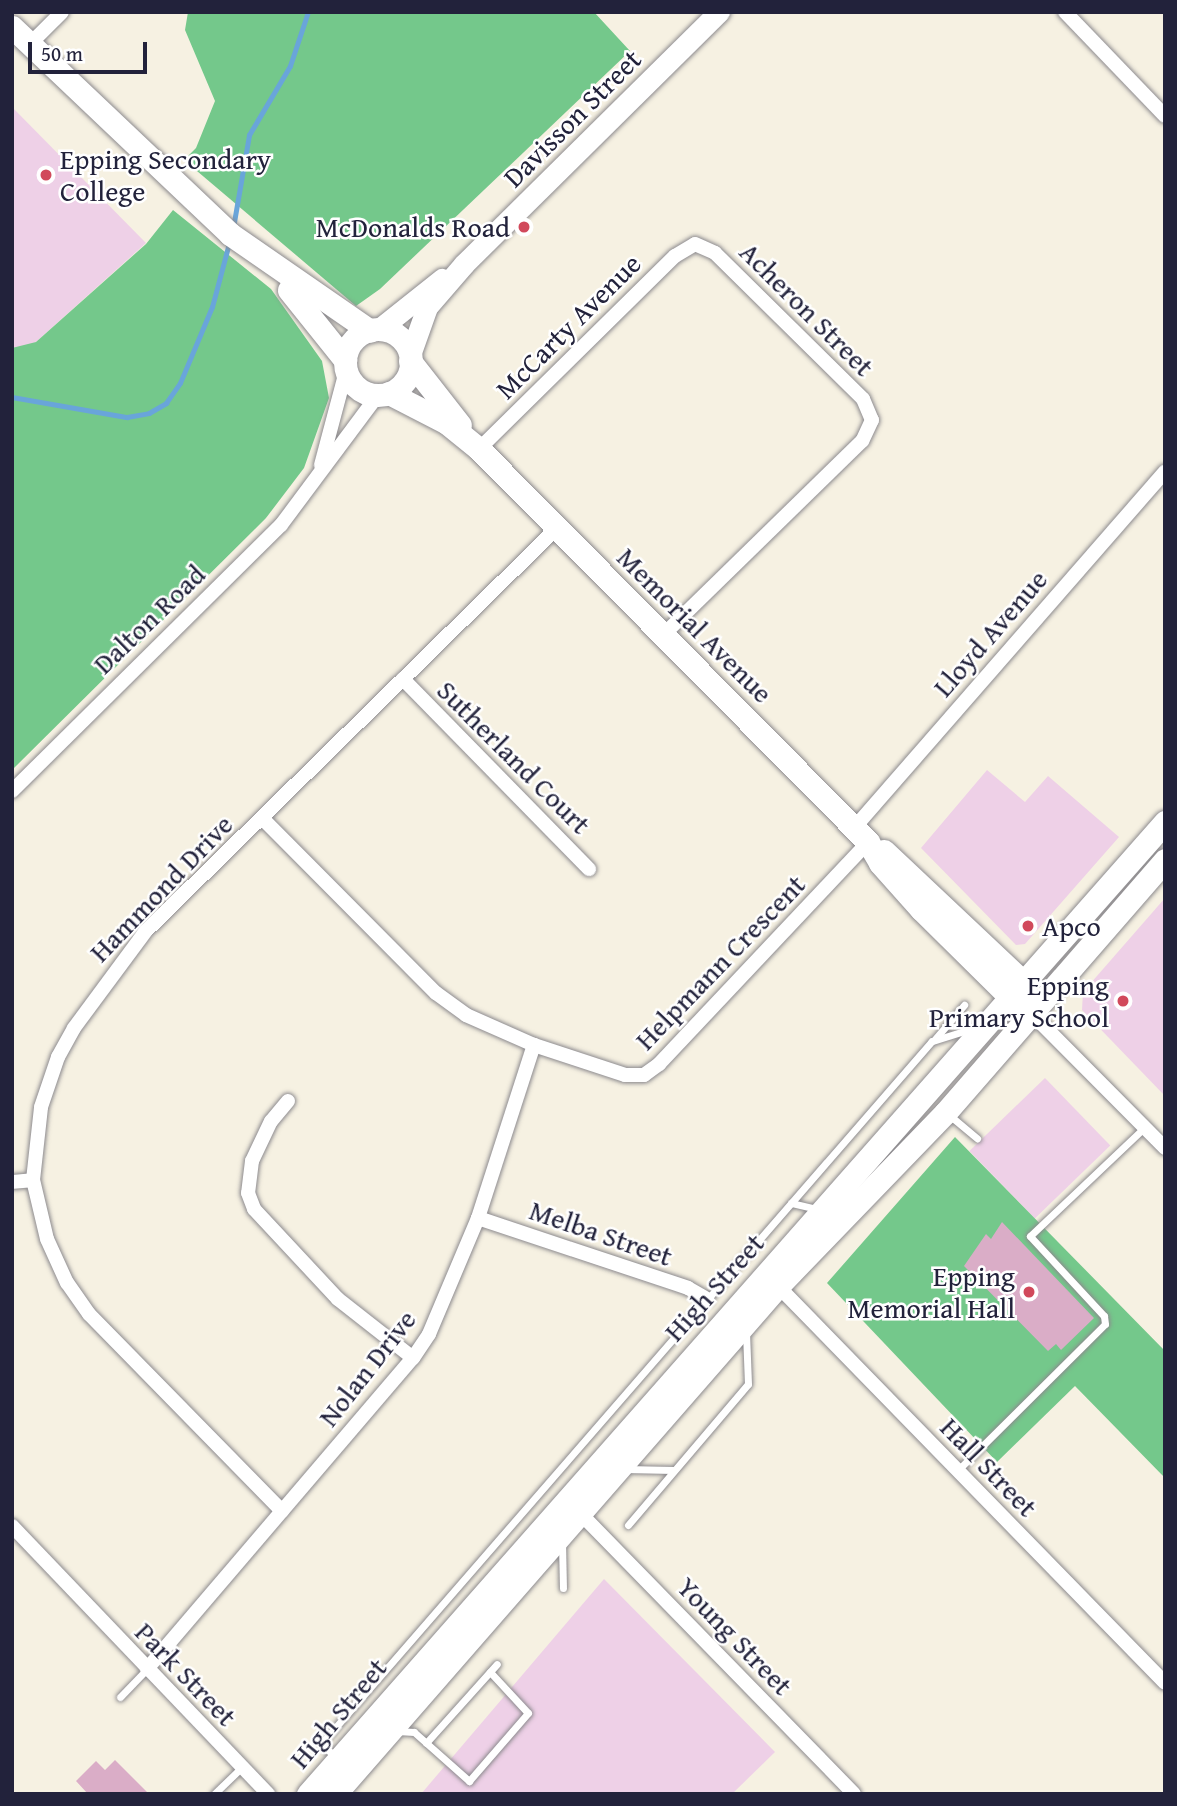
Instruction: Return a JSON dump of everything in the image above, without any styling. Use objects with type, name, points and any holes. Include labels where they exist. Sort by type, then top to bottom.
[{"type":"main road","points":[[16,12],[35,40],[201,208],[261,259],[374,330],[398,337],[410,358],[405,381],[384,394],[358,388],[345,365],[261,259]]},
{"type":"main road","points":[[12,27],[35,40]]},
{"type":"main road","points":[[345,365],[353,341],[374,330]]},
{"type":"main road","name":"Memorial Avenue","points":[[410,358],[479,449]]},
{"type":"main road","name":"Memorial Avenue","points":[[384,394],[447,423],[479,449],[861,835],[880,863],[913,900],[1015,990],[1032,1014]]},
{"type":"main road","name":"High Street","points":[[308,1794],[844,1190],[1015,990],[1165,822]]},
{"type":"main road","name":"High Street","points":[[335,1794],[388,1730],[778,1286],[945,1112],[1165,860]]},
{"type":"street","points":[[35,40],[62,12]]},
{"type":"street","name":"Davisson Street","points":[[410,358],[427,307],[464,264],[719,12]]},
{"type":"street","points":[[1065,12],[1165,116]]},
{"type":"street","name":"Acheron Street","points":[[663,635],[862,441],[872,420],[863,399],[715,253],[695,244]]},
{"type":"street","name":"McCarty Avenue","points":[[479,449],[675,256],[695,244]]},
{"type":"street","name":"Davisson Street","points":[[374,330],[464,264]]},
{"type":"street","name":"Dalton Road","points":[[317,480],[345,365]]},
{"type":"street","name":"Dalton Road","points":[[12,791],[281,525],[384,394]]},
{"type":"street","name":"Lloyd Avenue","points":[[861,835],[1165,471]]},
{"type":"street","name":"Hammond Drive","points":[[282,1511],[89,1314],[68,1283],[47,1239],[33,1180],[36,1135],[49,1079],[91,1001],[145,932],[557,528]]},
{"type":"street","name":"Sutherland Court","points":[[403,679],[589,869]]},
{"type":"street","name":"Helpmann Crescent","points":[[262,818],[436,993],[466,1015],[534,1045],[625,1075],[644,1075],[659,1064],[861,835]]},
{"type":"street","name":"Memorial Avenue","points":[[1032,1014],[1165,1148]]},
{"type":"street","name":"Nolan Drive","points":[[147,1670],[413,1358],[443,1306],[478,1218],[534,1045]]},
{"type":"street","points":[[288,1101],[271,1121],[252,1161],[248,1193],[254,1209],[338,1299],[413,1358]]},
{"type":"street","points":[[12,1182],[33,1180]]},
{"type":"street","name":"Melba Street","points":[[478,1218],[688,1288],[707,1299]]},
{"type":"street","name":"Hall Street","points":[[778,1286],[1165,1683]]},
{"type":"street","name":"Young Street","points":[[580,1513],[854,1794]]},
{"type":"street","name":"Park Street","points":[[12,1526],[69,1590],[268,1794]]},
{"type":"street","name":"Park Street","points":[[12,1539],[69,1590]]},
{"type":"lane","points":[[338,1758],[321,1744],[964,1005]]},
{"type":"lane","points":[[932,1041],[983,1028]]},
{"type":"lane","points":[[945,1112],[977,1138]]},
{"type":"lane","points":[[958,1469],[1105,1324],[1104,1316],[1030,1236],[1145,1128]]},
{"type":"lane","points":[[791,1203],[824,1211]]},
{"type":"lane","points":[[628,1525],[748,1384],[746,1324]]},
{"type":"lane","points":[[620,1468],[650,1473],[675,1470]]},
{"type":"lane","points":[[562,1533],[563,1588]]},
{"type":"lane","points":[[426,1744],[497,1664]]},
{"type":"lane","points":[[120,1697],[147,1670]]},
{"type":"lane","points":[[388,1730],[414,1732],[469,1781],[528,1713],[490,1672]]},
{"type":"lane","points":[[214,1794],[242,1767]]},
{"type":"shaded area","name":"Epping Secondary College","points":[[12,107],[146,243],[36,342],[23,348],[12,348]]},
{"type":"shaded area","points":[[987,770],[1025,802],[1048,776],[1119,837],[1025,944],[1016,945],[921,848]]},
{"type":"shaded area","name":"Epping Primary School","points":[[1165,898],[1165,1096],[1082,1010],[1083,992]]},
{"type":"shaded area","points":[[1045,1078],[1110,1146],[1035,1219],[969,1151]]},
{"type":"shaded area","points":[[604,1579],[775,1752],[732,1794],[421,1794]]},
{"type":"green space","points":[[188,12],[594,12],[630,51],[380,289],[356,306],[184,160],[196,148],[215,101],[185,30]]},
{"type":"green space","points":[[173,210],[271,289],[322,361],[329,398],[304,468],[266,518],[12,770],[12,348],[36,342],[146,244]]},
{"type":"green space","points":[[955,1137],[1165,1351],[1165,1478],[1075,1386],[997,1462],[827,1283]]},
{"type":"building","name":"Epping Memorial Hall","points":[[1002,1222],[1094,1318],[1061,1350],[1056,1344],[1048,1351],[964,1266],[986,1234],[991,1239]]},
{"type":"building","points":[[115,1760],[149,1794],[88,1794],[76,1781],[96,1761],[105,1770]]},
{"type":"waterway","points":[[233,228],[249,135],[290,66],[308,12]]},
{"type":"waterway","points":[[12,397],[127,417],[149,413],[166,403],[180,383],[212,307],[229,243]]},
{"type":"place","name":"Epping Secondary College","points":[[46,175]]},
{"type":"place","name":"McDonalds Road","points":[[524,227]]},
{"type":"place","name":"Apco","points":[[1028,926]]},
{"type":"place","name":"Epping Primary School","points":[[1123,1001]]},
{"type":"place","name":"Epping Memorial Hall","points":[[1029,1292]]}]
